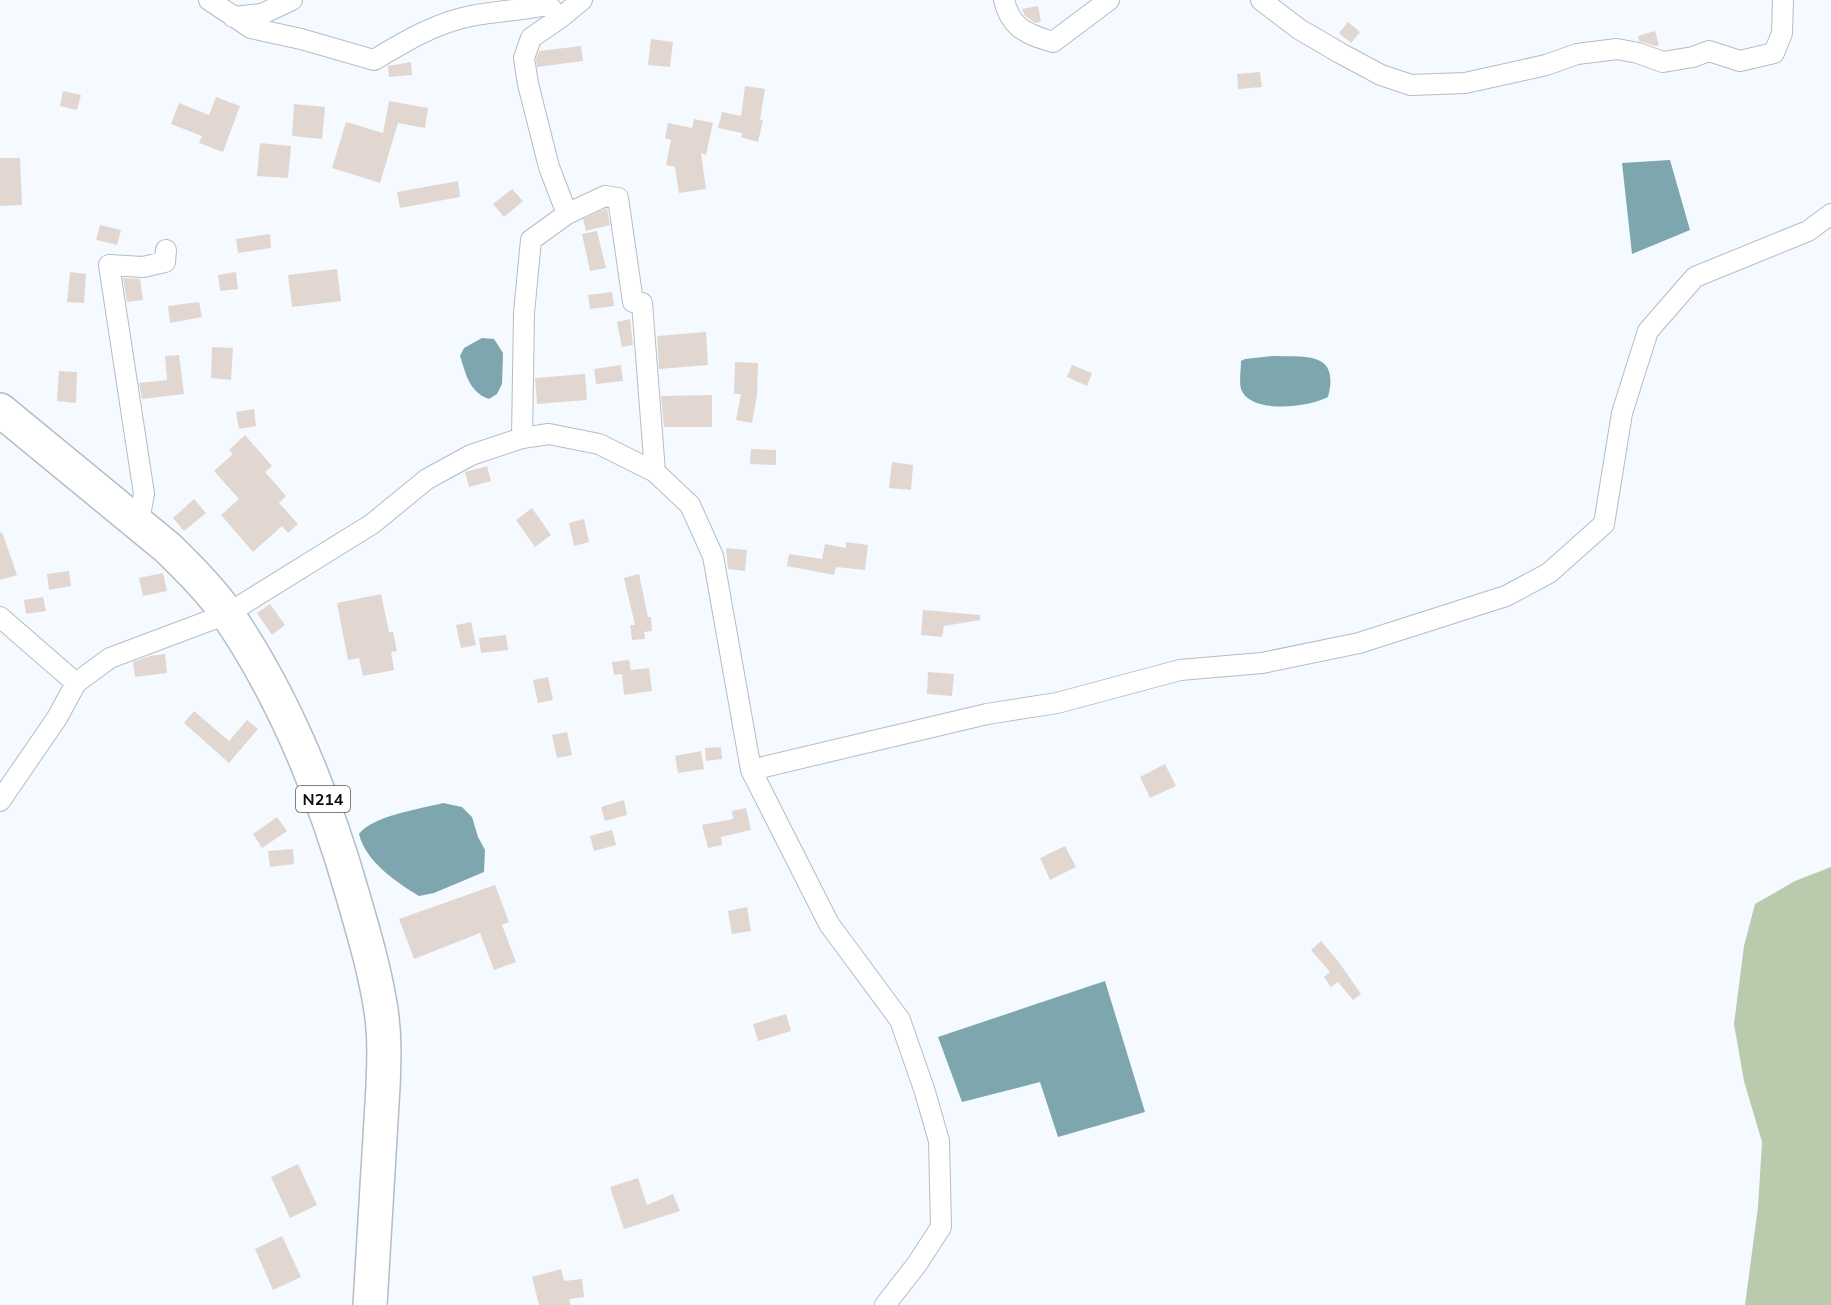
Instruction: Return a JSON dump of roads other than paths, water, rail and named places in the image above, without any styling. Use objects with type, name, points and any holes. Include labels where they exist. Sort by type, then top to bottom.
[{"type":"highway","name":"N214","points":[[0,410],[138,526],[168,548],[227,614],[264,674],[324,803],[372,958],[382,1012],[384,1051],[369,1305]]},
{"type":"street","points":[[209,0],[251,28],[301,39],[374,60],[430,28],[470,16],[519,11],[549,5],[560,18]]},
{"type":"street","points":[[233,17],[262,14],[292,0]]},
{"type":"street","points":[[567,214],[549,167],[528,84],[524,58],[531,38],[582,0]]},
{"type":"street","points":[[1004,0],[1008,16],[1030,35],[1053,42],[1109,0]]},
{"type":"street","points":[[1261,0],[1299,29],[1340,53],[1381,75],[1411,85],[1465,83],[1546,65],[1578,54],[1617,49],[1638,53],[1663,62],[1709,51],[1740,61],[1774,53],[1782,33],[1783,0]]},
{"type":"street","points":[[522,438],[524,313],[531,240],[567,214],[605,196],[618,198],[633,302],[642,303],[655,472]]},
{"type":"street","points":[[751,770],[987,714],[1057,703],[1180,670],[1262,663],[1359,643],[1506,596],[1550,573],[1604,524],[1622,413],[1648,331],[1695,277],[1808,231],[1831,214]]},
{"type":"street","points":[[138,526],[144,494],[109,265],[143,267],[165,262],[166,250]]},
{"type":"street","points":[[0,801],[57,718],[76,683],[110,658],[227,614],[372,524],[427,479],[471,455],[522,438],[549,434],[598,444],[655,472],[690,505],[713,556],[751,770],[828,924],[900,1020],[939,1141],[941,1227],[917,1264],[885,1305]]},
{"type":"street","points":[[0,617],[76,683]]},
{"type":"water","points":[[1670,160],[1690,230],[1632,254],[1622,163]]},
{"type":"water","points":[[482,338],[494,339],[503,353],[502,384],[497,394],[489,399],[473,387],[460,356],[464,348]]},
{"type":"water","points":[[1272,356],[1308,357],[1325,364],[1329,371],[1330,382],[1328,397],[1295,406],[1268,406],[1256,403],[1247,397],[1240,386],[1241,361]]},
{"type":"water","points":[[443,803],[462,807],[472,817],[485,850],[484,872],[434,893],[419,896],[392,878],[375,862],[368,854],[359,834],[374,822]]},
{"type":"water","points":[[1105,981],[1145,1112],[1058,1137],[1040,1082],[962,1102],[938,1037]]}]
